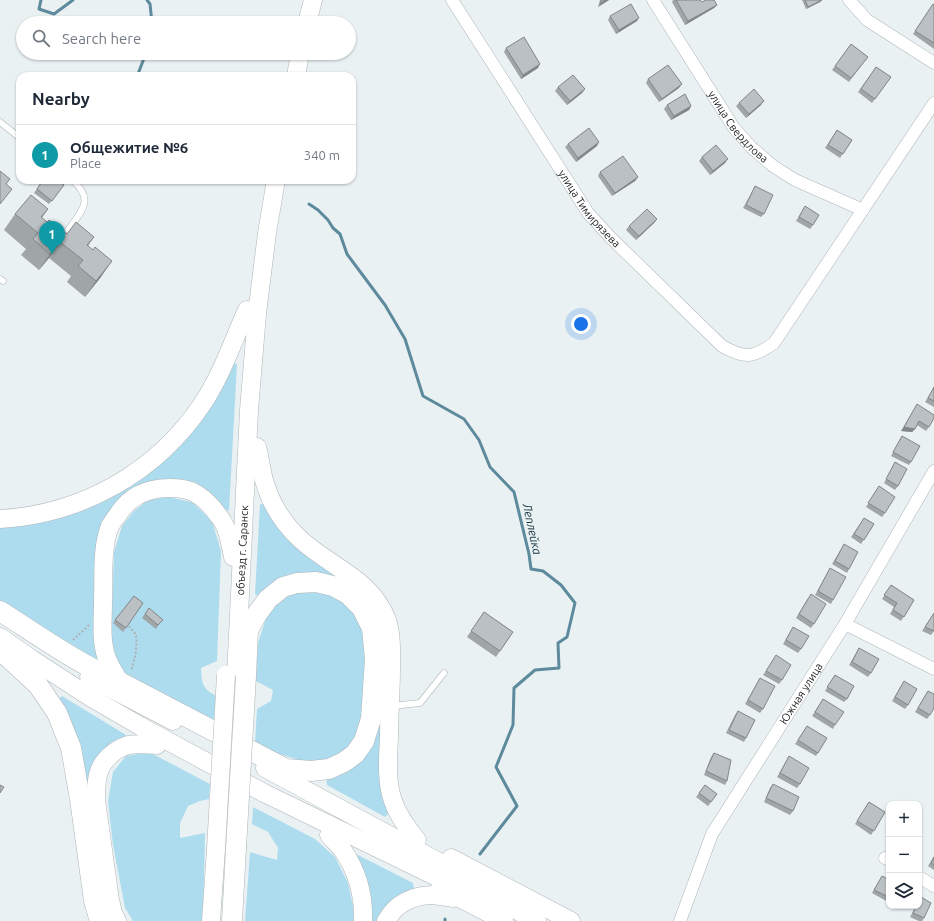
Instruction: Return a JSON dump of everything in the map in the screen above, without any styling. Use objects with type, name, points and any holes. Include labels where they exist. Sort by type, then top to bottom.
[{"type":"main road","points":[[309,16],[313,0]]},
{"type":"main road","points":[[297,72],[299,60]]},
{"type":"main road","points":[[222,921],[236,675],[233,557],[240,399],[247,310],[265,184]]},
{"type":"main road","name":"объезд г. Саранск","points":[[236,675],[249,410],[257,314],[275,184]]},
{"type":"main road","points":[[236,675],[248,630],[257,447],[266,311],[266,242]]},
{"type":"main road","points":[[0,519],[40,514],[103,493],[122,482],[158,455],[188,424],[204,402],[220,374],[247,310]]},
{"type":"main road","points":[[257,447],[264,480],[272,501],[281,517],[300,539],[355,578],[366,588],[374,597],[387,621],[390,630],[391,642],[388,758],[389,781],[392,800],[398,813],[406,827],[417,840]]},
{"type":"main road","points":[[123,684],[113,672],[108,660],[104,646],[103,617],[104,561],[106,544],[110,525],[121,509],[133,498],[147,490],[176,488],[190,491],[205,500],[219,516],[228,534],[233,557]]},
{"type":"main road","points":[[248,630],[268,599],[283,588],[297,583],[316,582],[333,586],[348,594],[362,608],[372,628],[375,658],[371,719],[364,741],[355,754],[344,762],[329,769],[311,771],[286,769]]},
{"type":"main road","points":[[0,610],[99,673],[286,769],[571,921]]},
{"type":"main road","points":[[0,624],[84,674],[264,767],[450,868],[483,893],[537,921]]},
{"type":"main road","points":[[0,646],[33,660],[140,726],[264,792],[445,881],[483,893]]},
{"type":"main road","points":[[0,646],[129,730],[206,773],[504,921]]},
{"type":"main road","points":[[0,646],[38,685],[57,713],[71,748],[80,799],[94,900],[100,921]]},
{"type":"main road","points":[[117,921],[113,913],[110,900],[96,800],[98,775],[102,765],[108,757],[118,750],[128,746],[142,744],[157,745]]},
{"type":"main road","points":[[329,835],[343,851],[354,869],[362,892],[364,913],[363,921]]},
{"type":"main road","points":[[211,921],[226,849]]},
{"type":"main road","points":[[226,849],[232,921]]},
{"type":"main road","points":[[386,921],[389,915],[398,906],[409,900],[425,896],[461,899]]},
{"type":"street","name":"улица Тимирязева","points":[[452,0],[588,213],[611,238],[722,346],[734,353],[748,356],[762,351],[774,343],[863,210]]},
{"type":"street","name":"улица Свердлова","points":[[653,0],[734,128],[751,147],[773,166],[795,180],[863,210]]},
{"type":"street","points":[[849,0],[867,20],[934,63]]},
{"type":"street","points":[[863,210],[934,103]]},
{"type":"street","name":"Южная улица","points":[[680,921],[712,834],[845,624],[934,471]]},
{"type":"street","points":[[845,624],[934,669]]},
{"type":"street","points":[[922,879],[934,886]]},
{"type":"lane","points":[[0,122],[16,135]]},
{"type":"lane","points":[[68,230],[84,210],[85,198],[77,184]]},
{"type":"lane","points":[[390,706],[420,703],[444,673]]},
{"type":"path","points":[[63,651],[88,625],[103,617]]},
{"type":"path","points":[[123,684],[133,664],[136,647],[136,635],[129,626]]},
{"type":"shaded area","points":[[232,363],[237,364],[229,511],[192,485],[119,500],[99,659],[96,663],[0,603],[0,526],[40,523],[87,507],[124,488]]},
{"type":"shaded area","points":[[168,497],[192,502],[212,521],[221,551],[217,661],[201,668],[205,688],[216,696],[214,724],[128,677],[119,665],[111,644],[114,552],[122,526],[133,512],[148,500]]},
{"type":"shaded area","points":[[260,504],[266,505],[344,582],[260,597],[255,594]]},
{"type":"shaded area","points":[[317,589],[344,599],[362,621],[369,654],[365,716],[356,744],[334,759],[311,764],[267,750],[255,742],[257,709],[271,701],[273,690],[256,681],[258,643],[268,612],[286,594]]},
{"type":"shaded area","points":[[62,696],[126,735],[126,739],[88,788],[58,700]]},
{"type":"shaded area","points":[[382,707],[390,812],[385,817],[327,785],[326,778]]},
{"type":"shaded area","points":[[149,752],[210,784],[209,799],[188,806],[180,823],[180,838],[205,833],[203,921],[133,921],[125,908],[113,845],[108,801],[113,772],[126,756]]},
{"type":"shaded area","points":[[253,807],[315,839],[335,857],[348,883],[353,905],[354,921],[245,921],[250,852],[277,860],[278,848],[268,832],[252,824]]},
{"type":"shaded area","points":[[356,854],[413,883],[414,889],[398,895],[388,904],[377,921],[371,921],[365,873]]},
{"type":"building","points":[[676,0],[700,0],[702,2],[706,0],[714,0],[717,5],[688,21]]},
{"type":"building","points":[[805,0],[822,0],[808,7]]},
{"type":"building","points":[[631,4],[639,18],[619,30],[610,16]]},
{"type":"building","points":[[933,4],[934,5],[934,43],[915,31]]},
{"type":"building","points":[[524,37],[540,64],[523,75],[506,48]]},
{"type":"building","points":[[851,44],[868,57],[851,78],[835,66]]},
{"type":"building","points":[[668,65],[682,84],[662,99],[648,79]]},
{"type":"building","points":[[876,67],[891,77],[875,99],[861,89]]},
{"type":"building","points":[[573,75],[585,89],[570,101],[558,87]]},
{"type":"building","points":[[754,89],[764,101],[749,114],[739,103]]},
{"type":"building","points":[[685,94],[691,106],[674,116],[667,105]]},
{"type":"building","points":[[589,128],[599,142],[578,158],[568,144]]},
{"type":"building","points":[[837,130],[852,140],[843,154],[828,145]]},
{"type":"building","points":[[716,145],[728,159],[713,171],[702,157]]},
{"type":"building","points":[[623,156],[638,177],[615,193],[600,172]]},
{"type":"building","points":[[0,171],[10,179],[6,184],[12,189],[0,204]]},
{"type":"building","points":[[40,184],[64,185],[52,201],[37,189]]},
{"type":"building","points":[[755,186],[773,195],[764,214],[746,205]]},
{"type":"building","points":[[31,195],[48,209],[41,217],[47,222],[49,220],[67,234],[76,222],[94,237],[87,245],[93,250],[95,247],[112,261],[96,281],[78,266],[83,260],[60,242],[50,254],[33,239],[38,233],[15,214]]},
{"type":"building","points":[[805,206],[819,215],[813,225],[799,217]]},
{"type":"building","points":[[647,209],[657,219],[639,236],[629,226]]},
{"type":"building","points":[[934,387],[934,401],[928,398]]},
{"type":"building","points":[[917,404],[934,415],[929,427],[919,421],[915,429],[904,427]]},
{"type":"building","points":[[902,436],[920,446],[911,462],[893,452]]},
{"type":"building","points":[[895,462],[907,469],[898,486],[886,479]]},
{"type":"building","points":[[879,486],[895,497],[885,513],[868,503]]},
{"type":"building","points":[[864,518],[874,524],[864,540],[854,534]]},
{"type":"building","points":[[844,544],[858,552],[849,569],[835,561]]},
{"type":"building","points":[[830,568],[846,577],[833,600],[818,591]]},
{"type":"building","points":[[891,585],[914,600],[904,617],[893,610],[897,603],[884,595]]},
{"type":"building","points":[[811,594],[826,604],[814,624],[799,614]]},
{"type":"building","points":[[134,596],[143,603],[126,628],[115,620]]},
{"type":"building","points":[[149,608],[163,620],[158,625],[145,614]]},
{"type":"building","points":[[484,612],[513,632],[500,651],[471,631]]},
{"type":"building","points":[[934,613],[934,631],[925,627]]},
{"type":"building","points":[[793,627],[809,636],[801,649],[786,640]]},
{"type":"building","points":[[859,648],[879,659],[871,673],[852,662]]},
{"type":"building","points":[[776,655],[791,665],[782,680],[766,671]]},
{"type":"building","points":[[835,675],[854,686],[847,699],[827,687]]},
{"type":"building","points":[[760,678],[775,686],[763,709],[748,700]]},
{"type":"building","points":[[904,681],[917,689],[908,705],[895,697]]},
{"type":"building","points":[[928,691],[934,694],[934,708],[930,715],[918,708]]},
{"type":"building","points":[[823,699],[844,712],[835,725],[815,712]]},
{"type":"building","points":[[738,711],[755,720],[746,738],[729,730]]},
{"type":"building","points":[[807,726],[827,738],[818,753],[798,740]]},
{"type":"building","points":[[714,753],[731,760],[727,781],[706,771]]},
{"type":"building","points":[[789,756],[809,768],[800,784],[780,773]]},
{"type":"building","points":[[773,784],[799,797],[793,811],[766,798]]},
{"type":"building","points":[[0,785],[4,787],[0,793]]},
{"type":"building","points":[[705,785],[717,794],[711,802],[699,793]]},
{"type":"building","points":[[869,802],[885,812],[874,831],[857,821]]},
{"type":"building","points":[[934,857],[934,865],[931,863]]},
{"type":"building","points":[[882,876],[886,878],[886,896],[874,890]]},
{"type":"building","points":[[922,898],[931,903],[924,918],[913,913],[915,909],[922,909]]},
{"type":"waterway","name":"Леплейка","points":[[41,0],[39,9],[54,14],[73,0]]},
{"type":"waterway","name":"Леплейка","points":[[147,0],[150,4],[151,16]]},
{"type":"waterway","name":"Леплейка","points":[[139,72],[143,60]]},
{"type":"waterway","name":"Леплейка","points":[[309,204],[318,210],[340,234],[347,254],[385,305],[405,339],[423,396],[464,419],[479,440],[490,467],[514,492],[529,554],[531,569],[543,571],[561,585],[575,603],[567,637],[558,643],[559,668],[535,670],[514,688],[513,725],[496,767],[517,806],[480,854]]},
{"type":"place","name":"Общежитие №6","points":[[52,254]]}]
